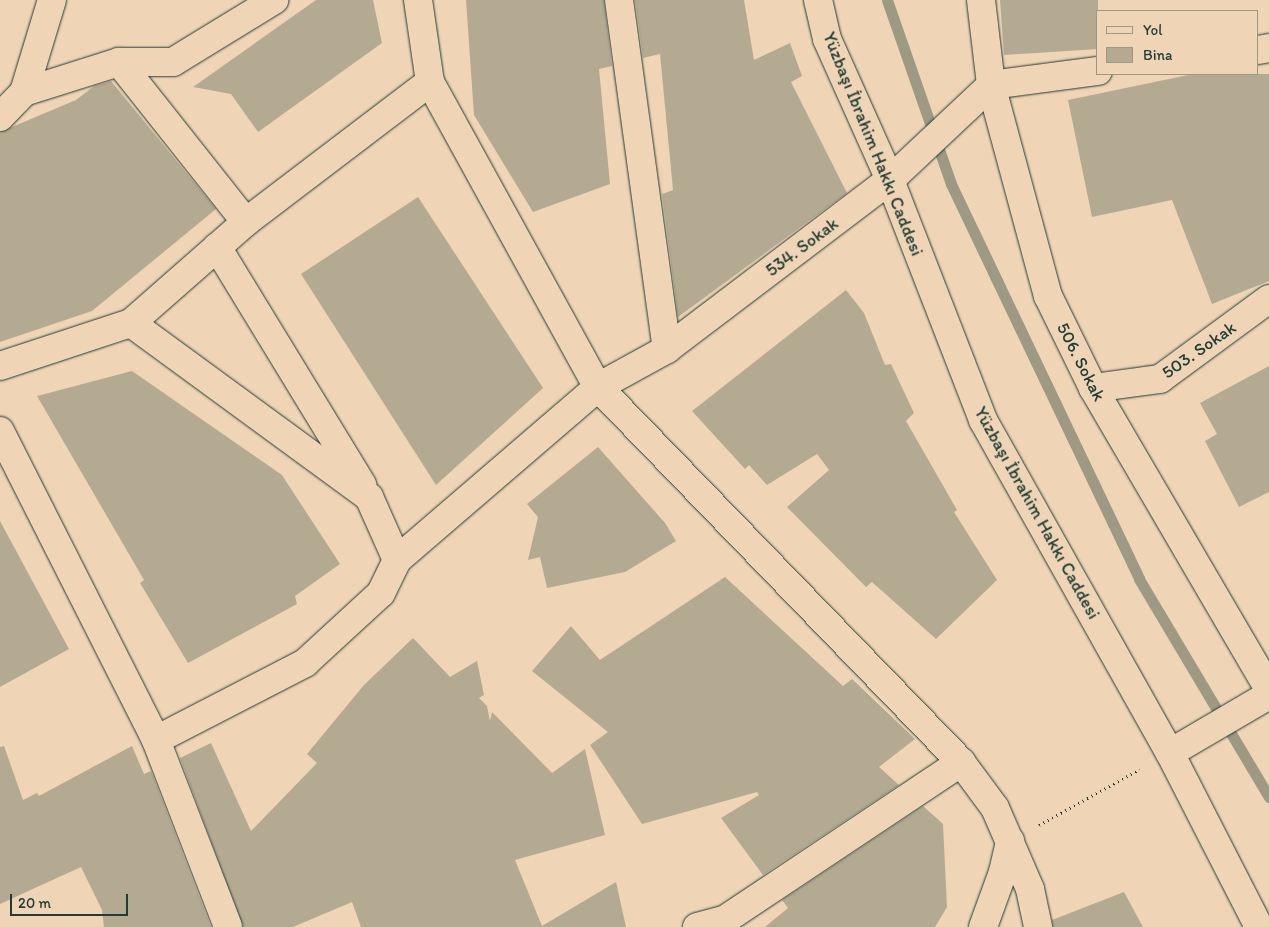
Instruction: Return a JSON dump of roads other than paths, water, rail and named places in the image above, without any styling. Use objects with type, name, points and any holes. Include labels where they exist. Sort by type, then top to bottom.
[{"type":"street","points":[[0,117],[24,92],[52,0]]},
{"type":"street","points":[[24,92],[119,62],[173,62],[274,0]]},
{"type":"street","points":[[418,0],[430,82],[598,387],[961,762],[995,808],[1030,889],[1038,927]]},
{"type":"street","points":[[619,0],[667,348]]},
{"type":"street","name":"Yüzbaşı İbrahim Hakkı Caddesi","points":[[818,0],[827,39],[890,180],[983,420],[1170,753],[1259,927]]},
{"type":"street","name":"506. Sokak","points":[[981,0],[991,85],[1048,296],[1093,388],[1267,695]]},
{"type":"street","points":[[119,62],[246,222]]},
{"type":"street","points":[[991,85],[1096,71]]},
{"type":"street","points":[[0,366],[131,323],[246,222],[430,82]]},
{"type":"street","name":"534. Sokak","points":[[397,560],[598,387],[667,348],[890,180],[991,85]]},
{"type":"street","points":[[156,740],[305,663],[381,593],[397,560],[369,497],[218,247]]},
{"type":"street","name":"503. Sokak","points":[[1093,388],[1160,379],[1269,299]]},
{"type":"street","points":[[131,323],[369,497]]},
{"type":"street","points":[[0,431],[156,740],[228,927]]},
{"type":"street","points":[[1170,753],[1267,695]]},
{"type":"street","points":[[697,927],[727,923],[961,762]]},
{"type":"street","points":[[983,927],[1003,872],[1010,841]]},
{"type":"waterway","points":[[887,0],[951,184],[1139,579],[1269,797]]}]
